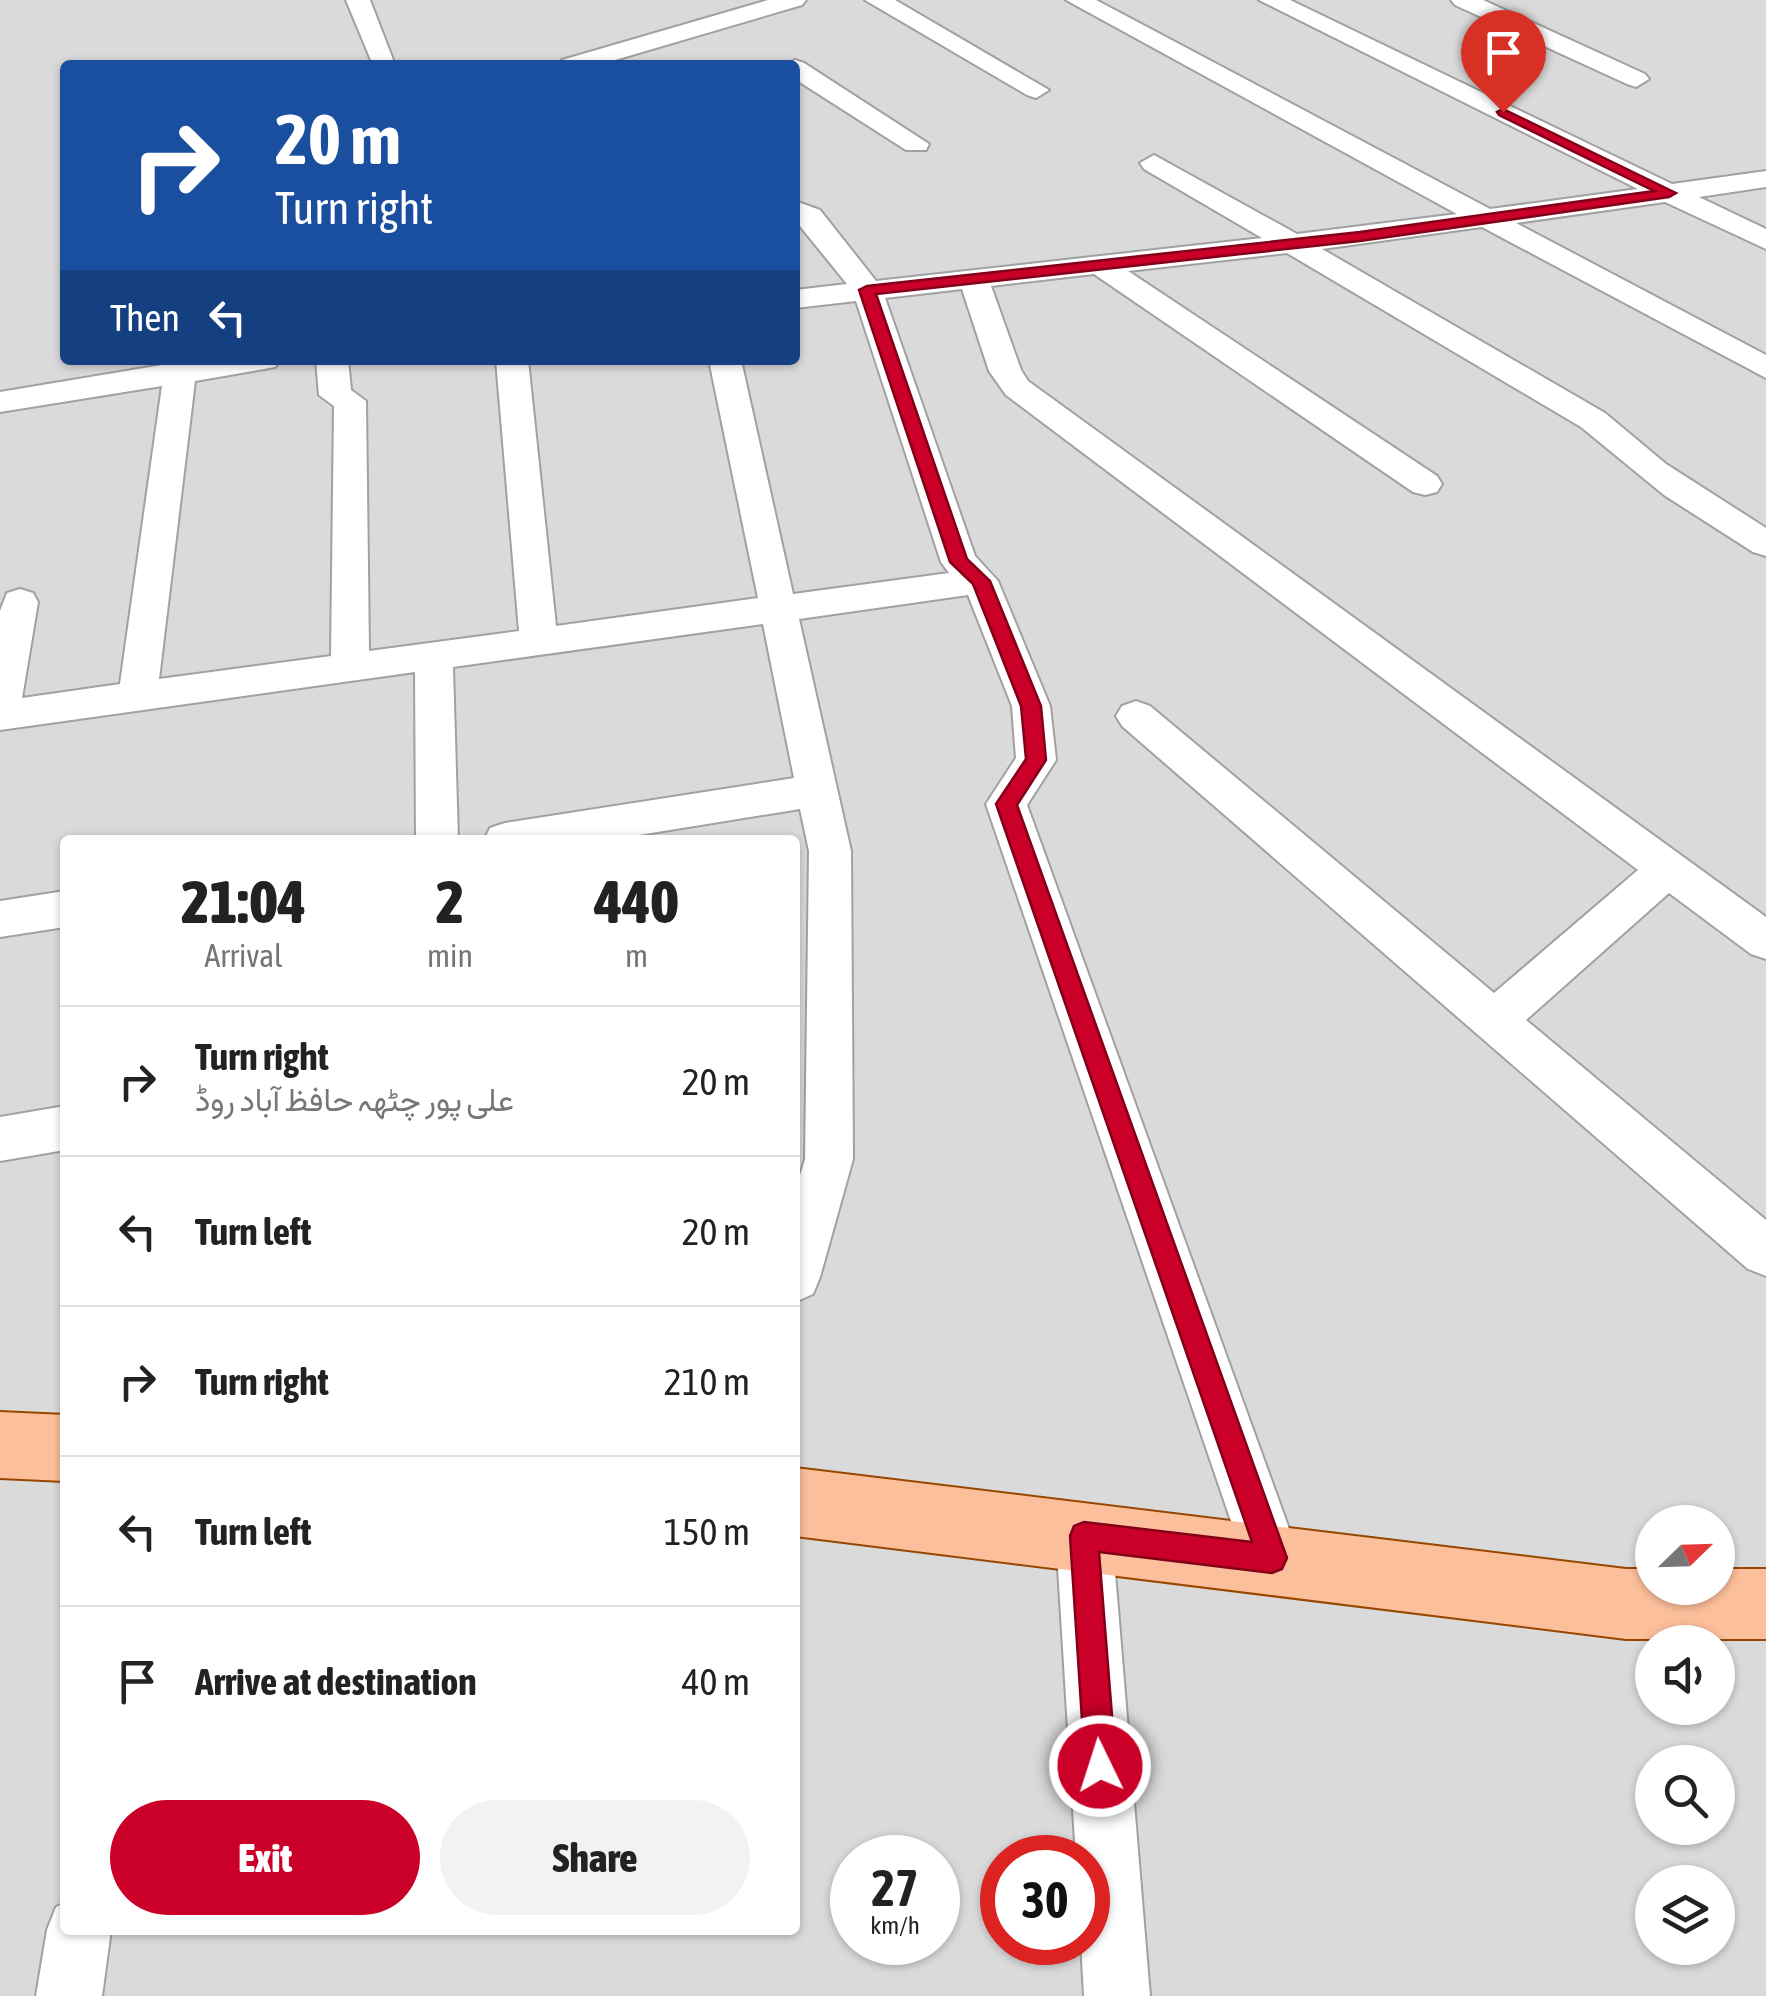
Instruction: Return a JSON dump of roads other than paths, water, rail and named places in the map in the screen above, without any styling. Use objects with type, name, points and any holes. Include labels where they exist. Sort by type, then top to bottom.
[{"type":"main road","points":[[0,1445],[60,1448]]},
{"type":"main road","points":[[800,1503],[1626,1604],[1766,1604]]},
{"type":"street","points":[[358,0],[383,60]]},
{"type":"street","points":[[592,60],[794,0]]},
{"type":"street","points":[[877,0],[1036,90]]},
{"type":"street","points":[[1078,0],[1766,368]]},
{"type":"street","points":[[1271,0],[1766,240]]},
{"type":"street","points":[[1462,0],[1636,79]]},
{"type":"street","points":[[687,9],[749,40]]},
{"type":"street","points":[[800,71],[916,144]]},
{"type":"street","points":[[1154,163],[1594,420],[1650,470],[1766,544]]},
{"type":"street","points":[[800,298],[1292,244],[1766,179]]},
{"type":"street","points":[[800,212],[810,216],[867,290],[959,562],[980,581],[1031,706],[1036,760],[1006,804],[1272,1558]]},
{"type":"street","points":[[1100,264],[1426,484]]},
{"type":"street","points":[[973,278],[1005,371],[1017,388],[1766,941]]},
{"type":"street","points":[[0,402],[229,365]]},
{"type":"street","points":[[332,365],[335,395],[350,401],[350,667]]},
{"type":"street","points":[[512,365],[539,642]]},
{"type":"street","points":[[726,365],[814,791],[830,851],[829,1158],[800,1260]]},
{"type":"street","points":[[138,696],[180,372]]},
{"type":"street","points":[[20,602],[0,712],[980,581]]},
{"type":"street","points":[[434,656],[437,835]]},
{"type":"street","points":[[1136,716],[1766,1252]]},
{"type":"street","points":[[537,835],[814,791]]},
{"type":"street","points":[[1494,1020],[1668,869]]},
{"type":"street","points":[[0,918],[60,910]]},
{"type":"street","points":[[0,1139],[60,1129]]},
{"type":"street","points":[[1084,1536],[1117,1996]]},
{"type":"street","points":[[69,1996],[78,1935]]}]
